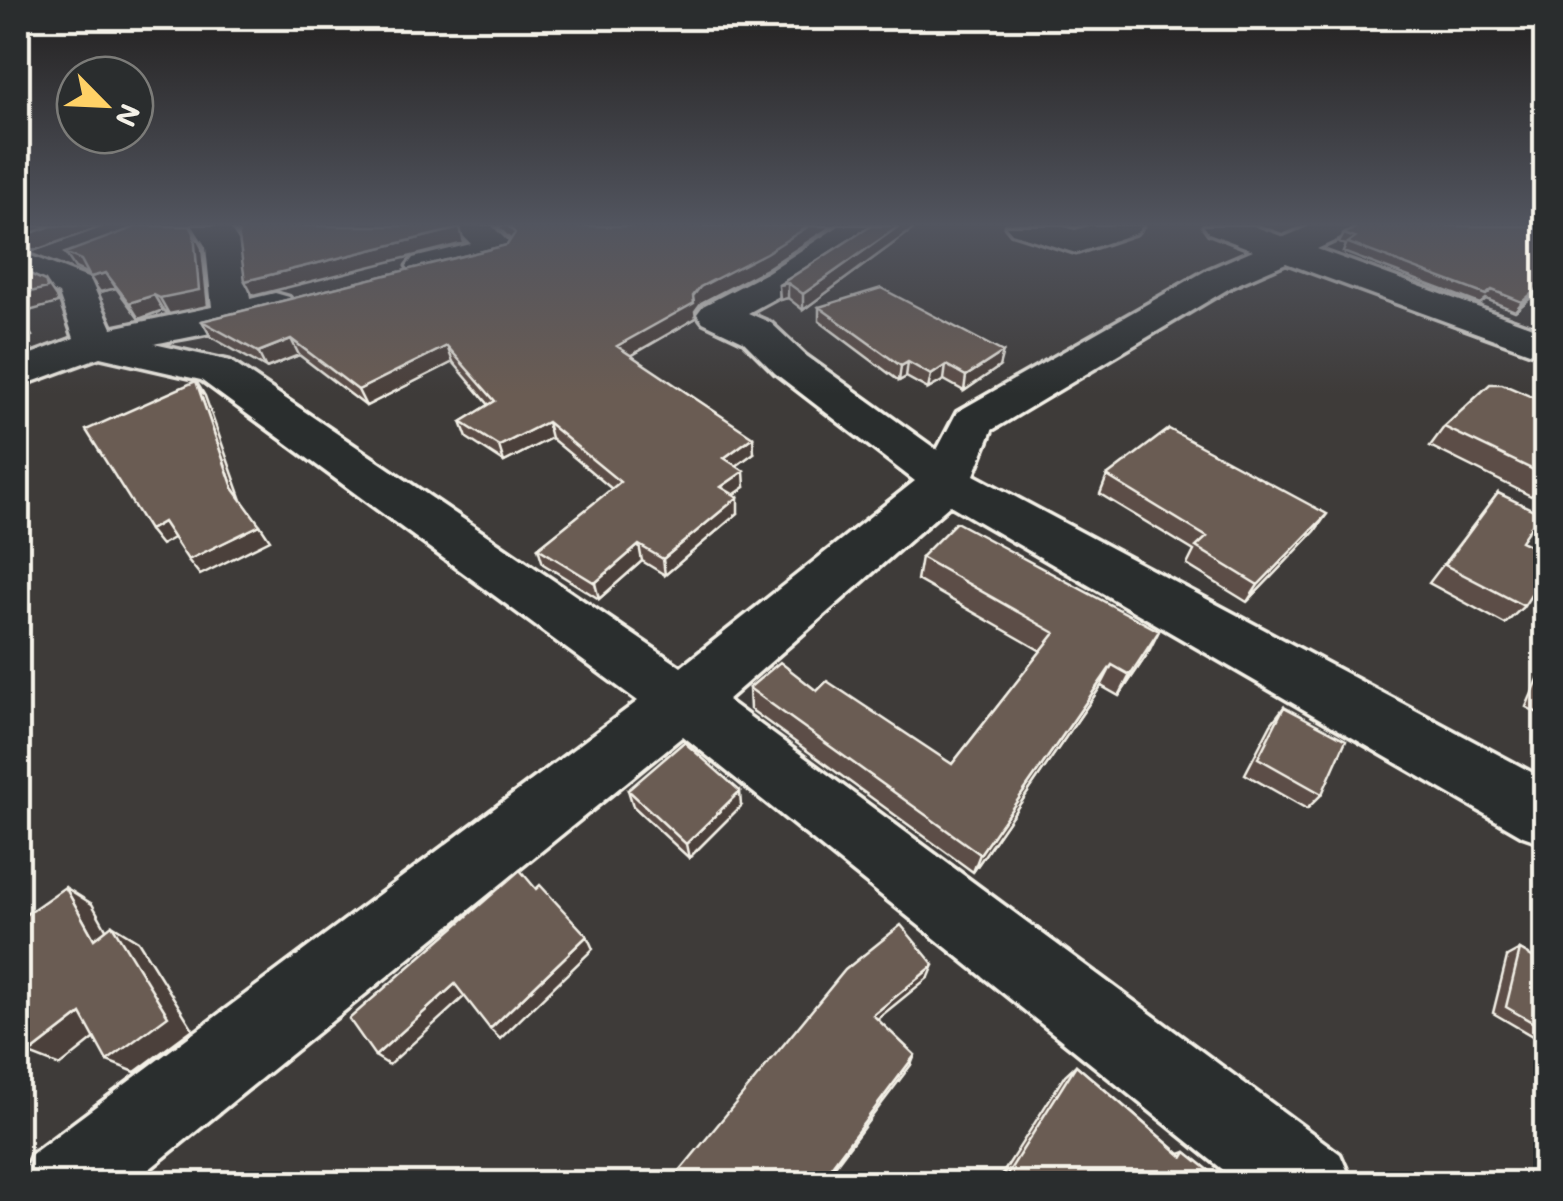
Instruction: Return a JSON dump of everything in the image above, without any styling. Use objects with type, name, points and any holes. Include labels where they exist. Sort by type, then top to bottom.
[{"type":"street","points":[[67,282],[76,287],[97,344]]},
{"type":"street","points":[[229,282],[234,317]]},
{"type":"street","points":[[777,282],[717,314],[757,332],[790,364],[947,481],[1546,814]]},
{"type":"street","points":[[62,1184],[683,701],[947,481],[973,422],[1213,282]]},
{"type":"street","points":[[1371,282],[1546,346]]},
{"type":"street","points":[[18,374],[97,344],[234,317],[319,294]]},
{"type":"street","points":[[97,344],[215,370],[683,701],[1310,1184]]},
{"type":"building","points":[[18,282],[45,282],[47,288],[18,295]]},
{"type":"building","points":[[113,282],[198,282],[199,290],[160,298],[154,295],[129,303]]},
{"type":"building","points":[[358,282],[710,282],[693,296],[694,303],[617,346],[753,437],[724,458],[744,471],[721,487],[738,497],[663,559],[639,545],[595,583],[538,548],[620,482],[547,422],[499,446],[461,422],[495,401],[447,346],[358,390],[291,339],[258,352],[202,321]]},
{"type":"building","points":[[784,282],[820,282],[803,294],[788,283],[779,285]]},
{"type":"building","points":[[1452,282],[1545,282],[1522,302],[1492,290],[1486,295]]},
{"type":"building","points":[[881,288],[1003,352],[966,376],[946,365],[931,375],[908,362],[901,366],[819,307]]},
{"type":"building","points":[[196,381],[233,488],[260,525],[188,560],[163,522],[149,530],[86,430]]},
{"type":"building","points":[[1490,384],[1502,384],[1546,403],[1546,476],[1444,427]]},
{"type":"building","points":[[1169,429],[1327,514],[1258,585],[1196,547],[1207,537],[1107,476]]},
{"type":"building","points":[[1498,493],[1540,513],[1521,541],[1546,553],[1546,572],[1524,606],[1445,565]]},
{"type":"building","points":[[956,522],[1159,631],[1130,675],[1112,665],[980,854],[749,688],[780,662],[817,691],[827,681],[952,764],[1055,633],[921,557]]},
{"type":"building","points":[[1284,707],[1346,740],[1322,794],[1258,758]]},
{"type":"building","points":[[684,742],[740,791],[686,844],[628,790]]},
{"type":"building","points":[[520,870],[536,889],[540,885],[587,936],[490,1029],[455,984],[375,1056],[349,1019]]},
{"type":"building","points":[[65,887],[94,939],[112,925],[168,1016],[107,1061],[81,1014],[29,1054],[18,1032],[18,920]]},
{"type":"building","points":[[901,925],[934,965],[873,1015],[915,1055],[818,1184],[669,1184],[845,970]]},
{"type":"building","points":[[1520,950],[1546,965],[1546,1030],[1506,1007]]},
{"type":"building","points":[[1076,1065],[1183,1157],[1186,1152],[1226,1184],[1001,1184]]}]
